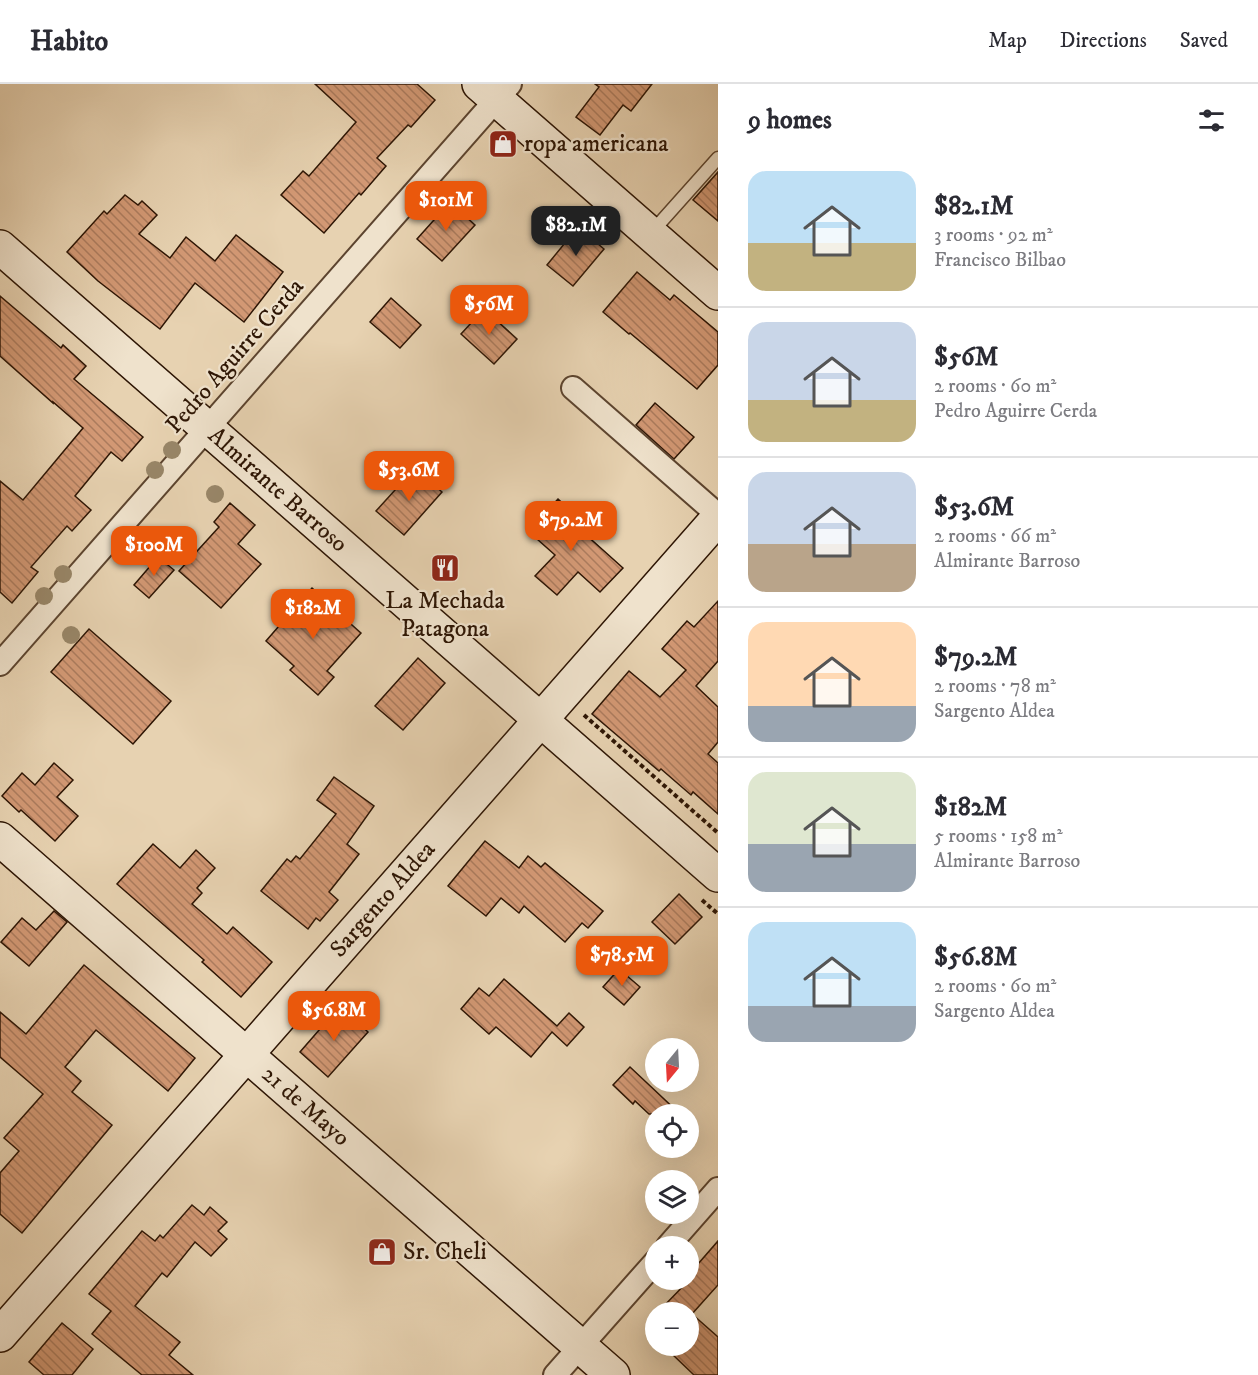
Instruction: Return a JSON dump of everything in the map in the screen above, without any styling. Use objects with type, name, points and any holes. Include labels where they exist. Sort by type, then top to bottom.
[{"type":"street","points":[[495,89],[650,234],[718,293]]},
{"type":"street","name":"Pedro Aguirre Cerda","points":[[0,664],[208,428],[495,89]]},
{"type":"street","name":"Almirante Barroso","points":[[0,246],[718,874]]},
{"type":"street","points":[[573,388],[718,516]]},
{"type":"street","name":"Sargento Aldea","points":[[0,1335],[718,516]]},
{"type":"street","name":"21 de Mayo","points":[[0,838],[614,1375]]},
{"type":"street","points":[[677,1236],[718,1190]]},
{"type":"street","points":[[555,1375],[645,1273]]},
{"type":"lane","points":[[650,234],[718,158]]},
{"type":"path","points":[[584,715],[718,832]]},
{"type":"building","points":[[315,84],[417,84],[435,100],[411,127],[408,125],[377,158],[386,166],[324,233],[281,195],[303,171],[309,176],[356,122]]},
{"type":"building","points":[[595,84],[652,84],[631,111],[623,105],[600,135],[576,117],[599,87]]},
{"type":"building","points":[[718,172],[718,221],[693,200]]},
{"type":"building","points":[[125,195],[138,205],[142,201],[157,215],[139,234],[170,258],[186,237],[215,261],[236,235],[283,272],[244,322],[195,283],[160,329],[98,281],[67,252],[104,211],[107,214]]},
{"type":"building","points":[[450,202],[475,225],[442,261],[417,239]]},
{"type":"building","points":[[578,227],[604,249],[573,286],[547,265]]},
{"type":"building","points":[[637,272],[670,300],[674,295],[718,332],[718,365],[697,389],[603,312]]},
{"type":"building","points":[[0,296],[61,348],[63,345],[86,366],[74,379],[143,437],[122,461],[111,452],[75,496],[91,510],[72,531],[67,526],[31,567],[38,572],[12,603],[0,592],[0,481],[23,500],[83,428],[0,356]]},
{"type":"building","points":[[391,298],[421,325],[400,348],[370,322]]},
{"type":"building","points":[[484,309],[517,339],[494,364],[461,334]]},
{"type":"building","points":[[655,403],[694,437],[674,459],[636,425]]},
{"type":"building","points":[[415,468],[442,492],[404,535],[376,511]]},
{"type":"building","points":[[558,499],[580,519],[574,524],[623,568],[600,592],[578,572],[557,595],[535,576],[555,555],[528,531]]},
{"type":"building","points":[[230,503],[255,525],[238,544],[261,564],[221,608],[179,571],[219,527],[214,522]]},
{"type":"building","points":[[158,557],[174,570],[149,598],[134,585]]},
{"type":"building","points":[[312,588],[361,633],[327,671],[334,677],[318,695],[290,670],[294,666],[266,641]]},
{"type":"building","points":[[718,601],[718,661],[696,686],[718,707],[718,742],[708,754],[718,763],[718,814],[693,792],[691,795],[661,769],[659,771],[592,714],[629,671],[660,697],[686,670],[662,649],[687,621],[694,627]]},
{"type":"building","points":[[89,629],[171,701],[133,744],[51,672]]},
{"type":"building","points":[[418,658],[445,683],[403,730],[375,706]]},
{"type":"building","points":[[54,763],[73,780],[57,797],[78,816],[55,841],[2,796],[22,773],[35,785]]},
{"type":"building","points":[[334,777],[374,806],[347,844],[359,854],[329,892],[338,900],[320,921],[316,918],[308,929],[261,891],[287,859],[291,862],[296,856],[300,859],[336,814],[317,800]]},
{"type":"building","points":[[485,841],[519,868],[528,856],[541,867],[545,863],[603,911],[588,928],[582,923],[565,942],[524,906],[519,913],[501,898],[486,916],[448,886]]},
{"type":"building","points":[[153,844],[180,868],[196,850],[215,868],[197,888],[202,893],[192,904],[227,934],[233,927],[272,962],[241,997],[202,962],[204,960],[117,884]]},
{"type":"building","points":[[679,894],[702,917],[675,944],[652,922]]},
{"type":"building","points":[[54,911],[67,922],[29,966],[1,942],[22,918],[36,930]]},
{"type":"building","points":[[84,965],[195,1058],[168,1091],[96,1030],[65,1067],[81,1081],[72,1092],[112,1125],[22,1233],[0,1214],[0,1173],[19,1151],[4,1138],[43,1094],[0,1057],[0,1012],[26,1034]]},
{"type":"building","points":[[619,969],[640,987],[624,1005],[603,987]]},
{"type":"building","points":[[504,979],[557,1026],[569,1013],[584,1027],[567,1046],[552,1032],[531,1057],[496,1027],[489,1034],[461,1009],[479,988],[489,996]]},
{"type":"building","points":[[340,1006],[368,1032],[328,1077],[300,1052]]},
{"type":"building","points":[[630,1067],[645,1081],[645,1092],[657,1092],[669,1104],[645,1104],[645,1110],[635,1101],[633,1104],[613,1085]]},
{"type":"building","points":[[192,1205],[204,1215],[210,1207],[227,1222],[218,1231],[227,1239],[211,1256],[195,1242],[167,1277],[162,1273],[135,1306],[180,1342],[169,1355],[193,1375],[142,1375],[92,1334],[111,1311],[89,1294],[142,1231],[155,1241],[160,1235],[163,1238]]},
{"type":"building","points":[[718,1241],[718,1285],[699,1306],[699,1302],[668,1302],[679,1290],[699,1290],[699,1263]]},
{"type":"building","points":[[699,1320],[718,1337],[718,1375],[694,1375],[674,1356],[699,1356]]},
{"type":"building","points":[[62,1323],[93,1349],[72,1375],[44,1375],[29,1362]]},
{"type":"place","name":"ropa americana","points":[[503,144]]},
{"type":"place","name":"La Mechada Patagona","points":[[445,568]]},
{"type":"place","name":"Sr. Cheli","points":[[382,1252]]}]
